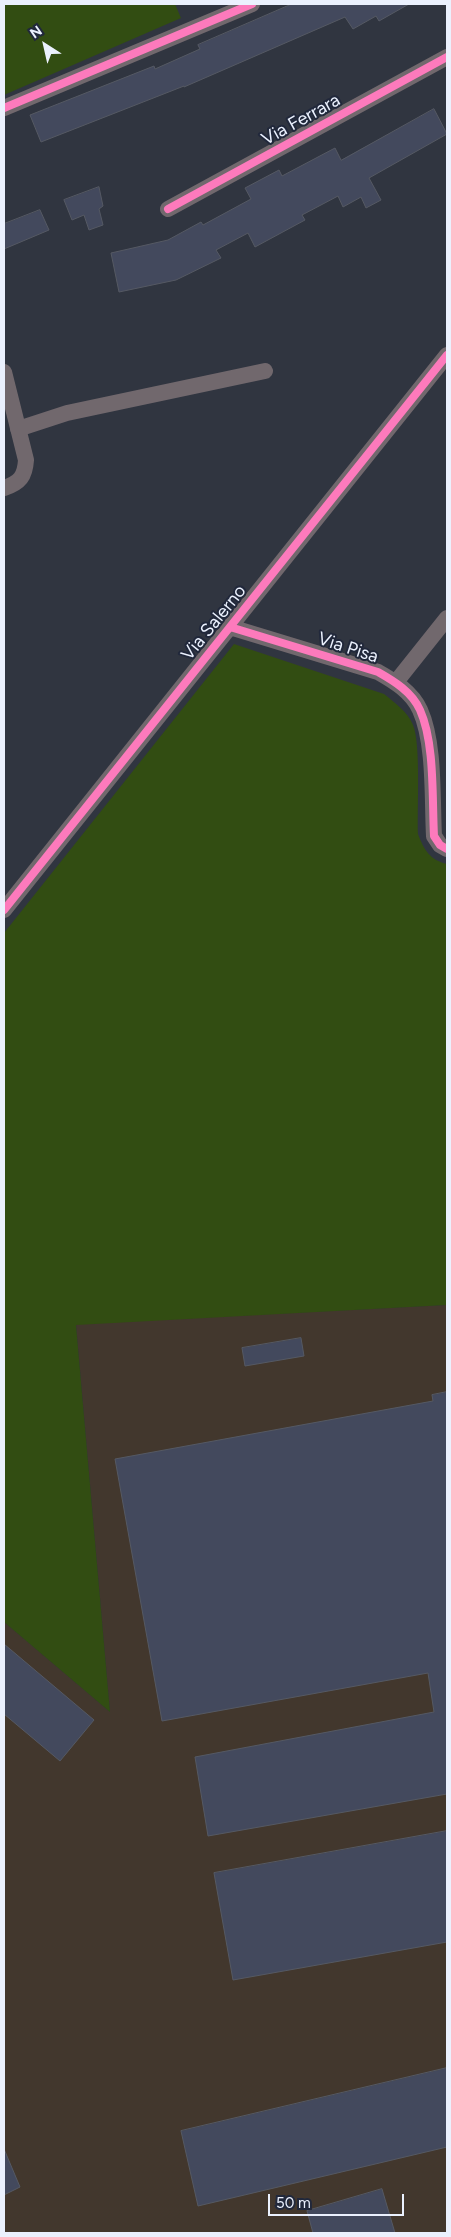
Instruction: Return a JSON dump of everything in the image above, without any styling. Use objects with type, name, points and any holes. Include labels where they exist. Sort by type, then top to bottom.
[{"type":"street","points":[[4,108],[246,5]]},
{"type":"street","name":"Via Ferrara","points":[[168,209],[447,57]]},
{"type":"street","name":"Via Salerno","points":[[4,910],[447,355]]},
{"type":"street","points":[[18,429],[67,413],[265,371]]},
{"type":"street","points":[[4,372],[26,460],[25,473],[18,481],[4,488]]},
{"type":"street","points":[[396,682],[447,618]]},
{"type":"street","name":"Via Pisa","points":[[230,627],[378,672],[396,682],[420,709],[430,756],[434,836],[440,845],[447,849]]},
{"type":"shaded area","points":[[447,1305],[447,2233],[4,2233],[4,1622],[110,1712],[76,1324]]},
{"type":"green space","points":[[4,4],[175,4],[181,18],[4,95]]},
{"type":"green space","points":[[234,644],[384,694],[404,712],[413,725],[418,761],[418,834],[428,854],[436,860],[447,864],[447,1305],[76,1325],[110,1712],[4,1622],[4,933]]},
{"type":"building","points":[[292,4],[409,4],[379,21],[376,16],[353,29],[345,17],[184,87],[41,142],[30,115],[154,66],[155,69],[200,49],[198,45]]},
{"type":"building","points":[[434,109],[447,134],[369,178],[381,200],[366,208],[361,197],[343,207],[338,196],[302,215],[305,220],[255,247],[248,233],[216,250],[221,258],[176,280],[119,292],[111,253],[168,240],[201,222],[203,225],[251,199],[245,188],[279,170],[282,176],[335,148],[341,160]]},
{"type":"building","points":[[99,187],[103,206],[99,209],[103,225],[89,230],[84,215],[72,220],[64,200]]},
{"type":"building","points":[[40,210],[49,230],[4,249],[4,224]]},
{"type":"building","points":[[301,1338],[304,1356],[245,1366],[242,1348]]},
{"type":"building","points":[[447,1392],[447,1794],[208,1836],[195,1757],[434,1712],[428,1673],[162,1721],[115,1459],[433,1401],[432,1395]]},
{"type":"building","points":[[4,1644],[94,1720],[60,1761],[4,1714]]},
{"type":"building","points":[[447,1831],[447,1942],[233,1980],[214,1873]]},
{"type":"building","points":[[447,2068],[447,2147],[198,2206],[181,2131]]},
{"type":"building","points":[[4,2149],[20,2187],[4,2195]]},
{"type":"building","points":[[382,2189],[395,2233],[313,2233],[307,2211]]},
{"type":"cycle path","points":[[4,108],[252,4]]},
{"type":"cycle path","points":[[168,209],[447,57]]},
{"type":"cycle path","points":[[4,910],[447,355]]},
{"type":"cycle path","points":[[230,627],[378,672],[407,692],[417,704],[425,723],[432,772],[434,836],[440,845],[447,849]]}]
